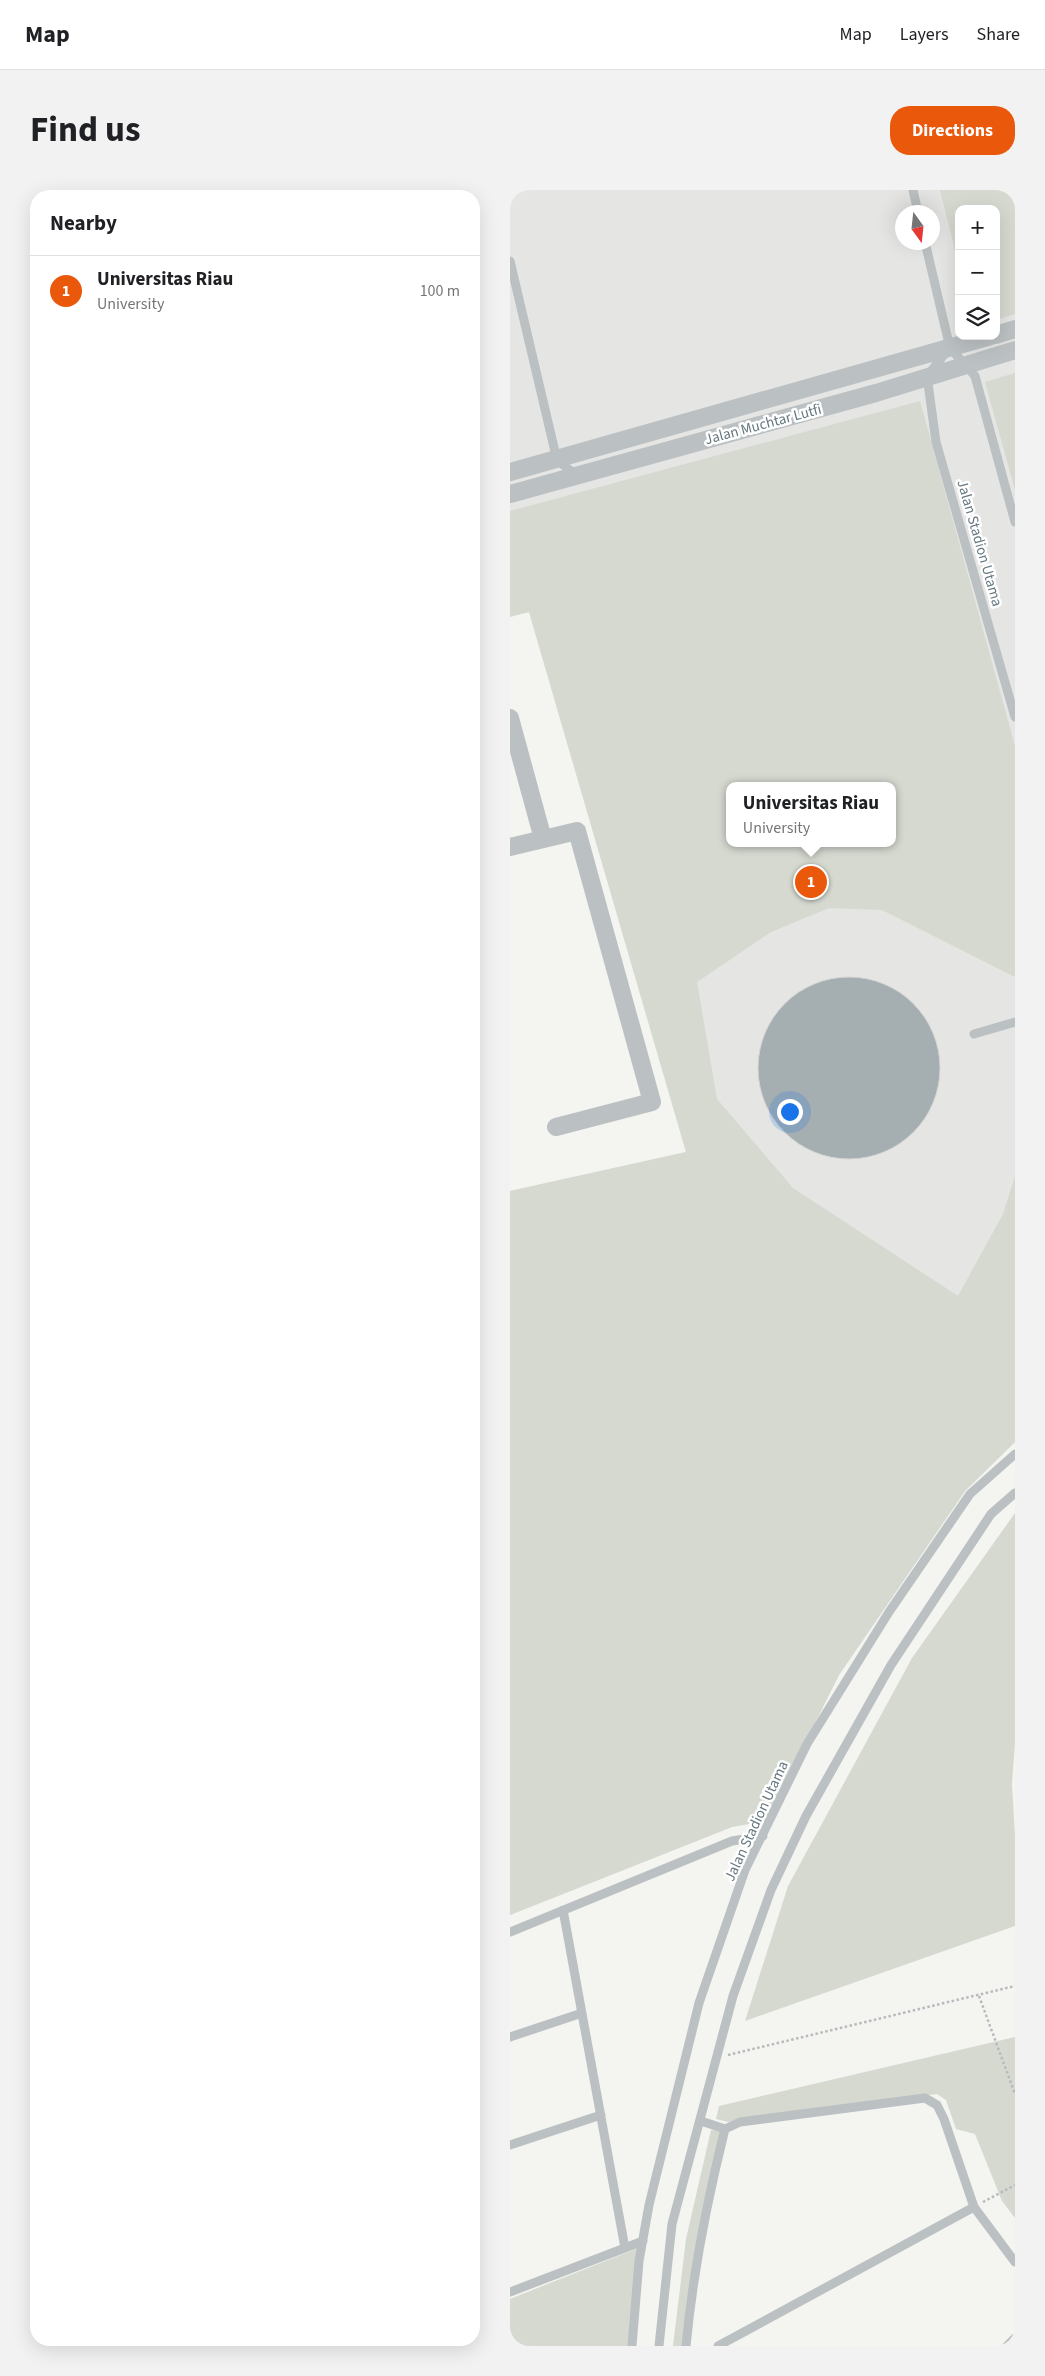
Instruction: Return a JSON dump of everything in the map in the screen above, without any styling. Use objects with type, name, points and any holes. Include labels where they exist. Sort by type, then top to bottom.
[{"type":"street","points":[[1000,334],[1015,329]]},
{"type":"street","name":"Jalan Muchtar Lutfi","points":[[510,472],[977,340]]},
{"type":"street","name":"Jalan Muchtar Lutfi","points":[[510,494],[876,393],[1015,350]]},
{"type":"street","points":[[510,718],[543,840]]},
{"type":"street","points":[[510,847],[577,831],[652,1102],[556,1127]]},
{"type":"lane","points":[[913,190],[916,205]]},
{"type":"lane","points":[[927,250],[950,348],[975,376],[1015,522]]},
{"type":"lane","points":[[510,261],[557,460],[576,475]]},
{"type":"lane","points":[[927,376],[950,348]]},
{"type":"lane","name":"Jalan Stadion Utama","points":[[927,376],[936,442],[1015,717]]},
{"type":"lane","points":[[974,1034],[1015,1022]]},
{"type":"lane","name":"Jalan Stadion Utama","points":[[632,2346],[639,2261],[649,2205],[699,2003],[745,1870],[807,1744],[889,1612],[970,1494],[1015,1454]]},
{"type":"lane","points":[[659,2346],[672,2224],[733,1996],[770,1890],[793,1848],[806,1816],[891,1665],[991,1514],[1015,1493]]},
{"type":"lane","points":[[510,1932],[732,1841],[763,1836]]},
{"type":"lane","points":[[563,1910],[625,2248]]},
{"type":"lane","points":[[510,2037],[582,2013]]},
{"type":"lane","points":[[686,2346],[691,2294],[705,2214],[725,2130],[740,2122],[925,2098],[937,2105],[944,2119],[974,2207],[1015,2262]]},
{"type":"lane","points":[[510,2145],[601,2115]]},
{"type":"lane","points":[[701,2121],[725,2130]]},
{"type":"lane","points":[[718,2346],[974,2207]]},
{"type":"lane","points":[[510,2292],[643,2241]]},
{"type":"lane","points":[[1007,2346],[1015,2338]]},
{"type":"path","points":[[717,2058],[1015,1986]]},
{"type":"path","points":[[979,1996],[1015,2094]]},
{"type":"path","points":[[974,2207],[1015,2185]]},
{"type":"shaded area","points":[[510,190],[1015,190],[1015,1442],[965,1491],[839,1675],[766,1821],[732,1827],[510,1915],[510,1191],[686,1152],[529,612],[510,535]]},
{"type":"shaded area","points":[[940,190],[1015,190],[1015,314],[1000,319],[1000,205],[955,205],[955,250]]},
{"type":"shaded area","points":[[1015,373],[1015,490],[985,382]]},
{"type":"shaded area","points":[[920,401],[1015,746],[1015,977],[882,910],[829,908],[771,932],[697,982],[717,1099],[793,1188],[958,1296],[1003,1214],[1015,1176],[1015,1442],[965,1491],[839,1675],[766,1821],[732,1827],[510,1915],[510,1191],[686,1152],[529,612],[510,617],[510,511]]},
{"type":"shaded area","points":[[1015,1513],[1015,1743],[1012,1784],[1015,1836],[1015,1926],[745,2021],[788,1886],[912,1658]]},
{"type":"shaded area","points":[[1015,2037],[1015,2218],[1002,2201],[975,2134],[956,2129],[946,2100],[937,2094],[741,2118],[728,2122],[716,2119],[719,2106]]},
{"type":"shaded area","points":[[711,2130],[722,2131],[683,2346],[673,2346],[686,2239]]},
{"type":"shaded area","points":[[638,2248],[629,2346],[510,2346],[510,2299]]},
{"type":"building","points":[[849,977],[867,979],[884,984],[899,992],[919,1010],[933,1033],[938,1050],[940,1068],[938,1086],[933,1103],[925,1118],[907,1138],[884,1152],[867,1157],[849,1159],[831,1157],[814,1152],[799,1144],[779,1126],[765,1103],[760,1086],[758,1068],[760,1050],[765,1033],[773,1018],[791,998],[814,984],[831,979]]},
{"type":"place","name":"Universitas Riau","points":[[811,882]]}]
